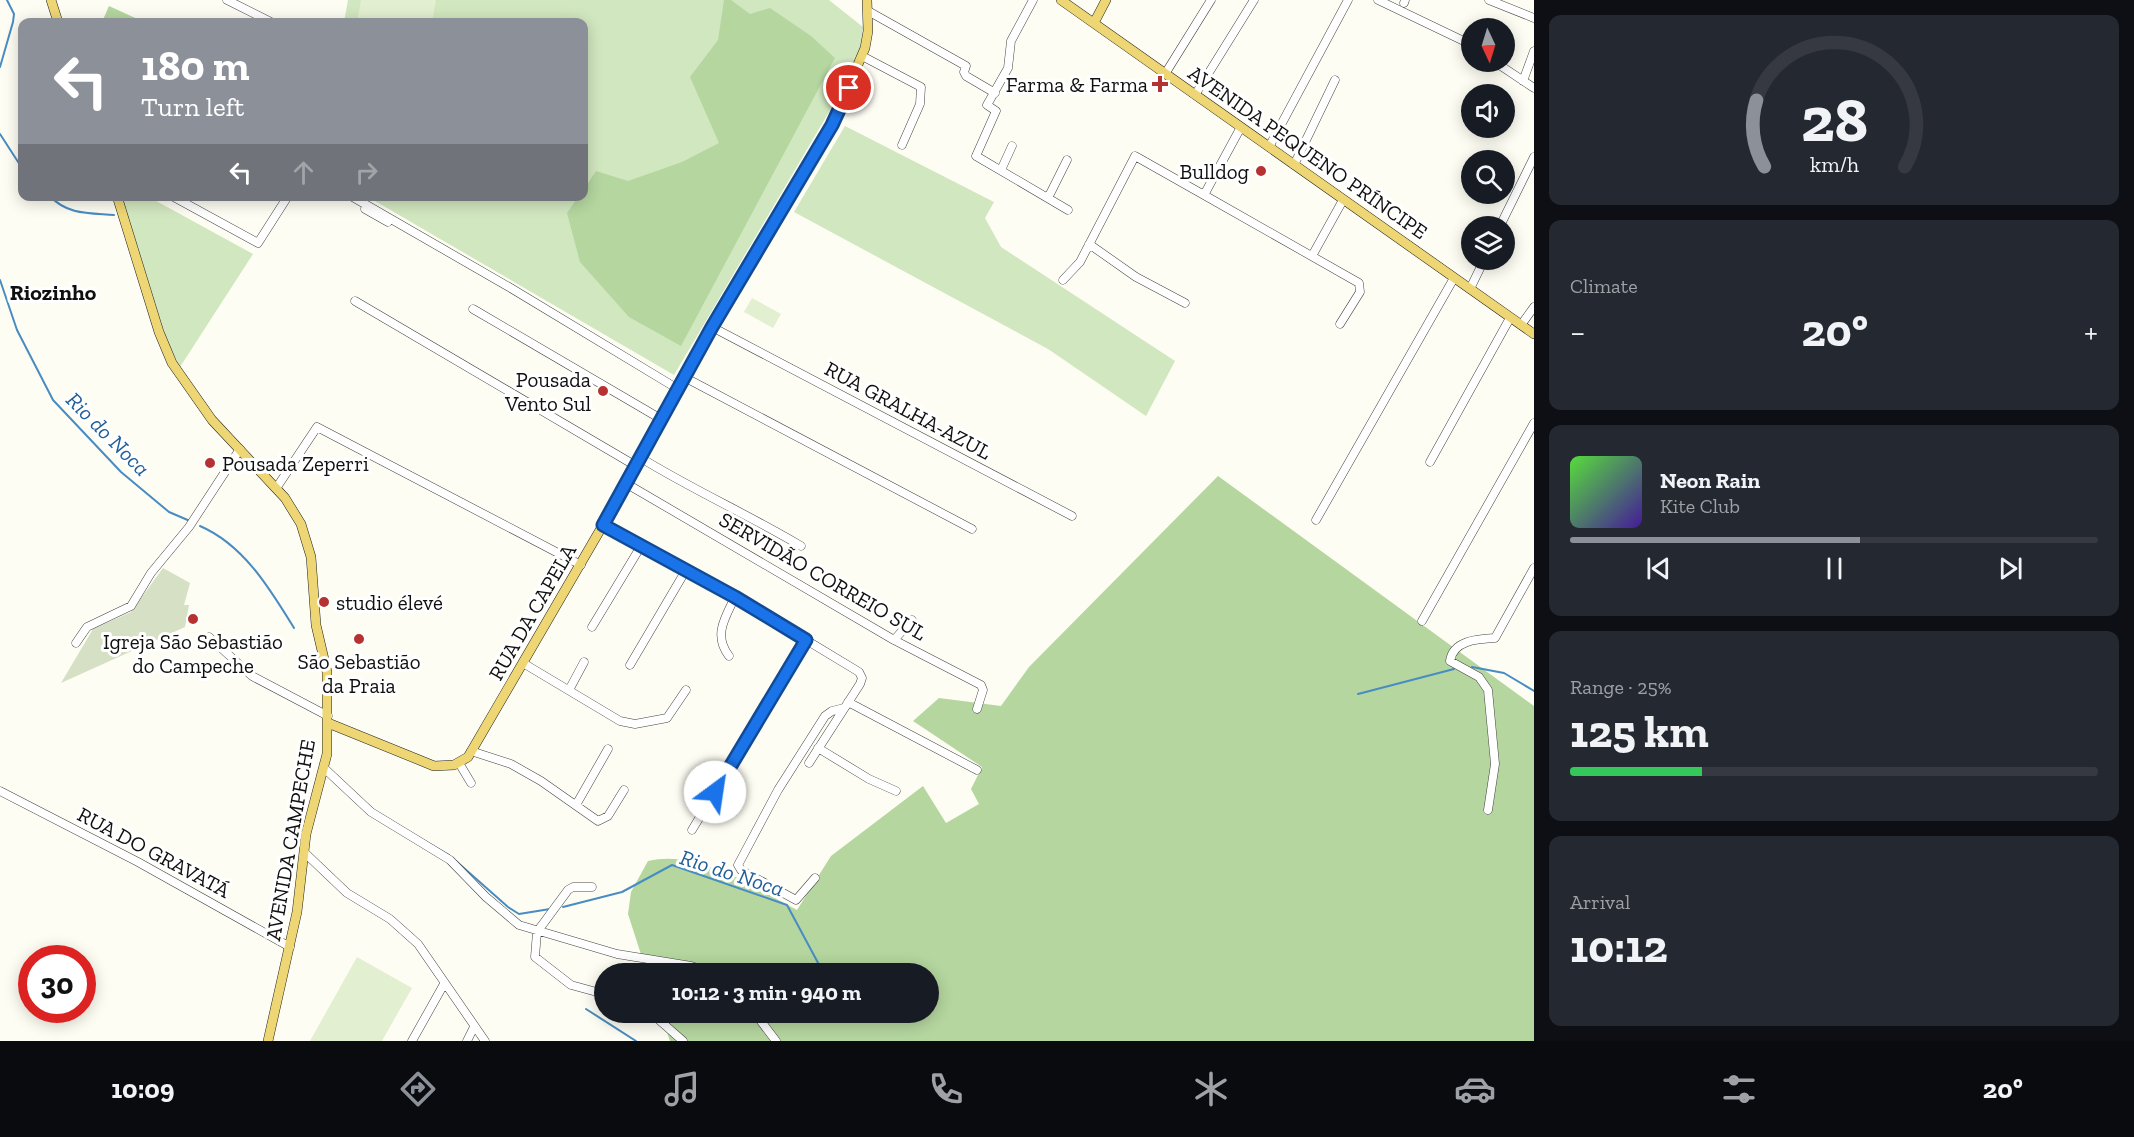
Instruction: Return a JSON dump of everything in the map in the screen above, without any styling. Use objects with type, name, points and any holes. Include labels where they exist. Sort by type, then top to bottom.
[{"type":"main road","points":[[51,0],[57,18]]},
{"type":"main road","name":"RUA DA CAPELA","points":[[459,764],[471,751],[581,565],[712,327],[832,125],[862,56],[868,31],[867,0]]},
{"type":"main road","name":"AVENIDA PEQUENO PRÍNCIPE","points":[[1060,0],[1534,334]]},
{"type":"main road","points":[[1094,23],[1106,0]]},
{"type":"main road","name":"AVENIDA CAMPECHE","points":[[119,201],[159,332],[172,363],[212,420],[277,488],[301,524],[311,557],[316,625],[327,672],[328,720],[324,768],[311,810],[290,946],[268,1041]]},
{"type":"main road","points":[[328,720],[425,763],[447,767],[459,764]]},
{"type":"street","points":[[227,0],[263,18]]},
{"type":"street","points":[[1033,0],[1011,41],[1010,64],[987,105],[996,111],[976,156],[1068,210]]},
{"type":"street","points":[[1165,74],[1211,0]]},
{"type":"street","points":[[1195,95],[1254,0]]},
{"type":"street","points":[[1269,147],[1348,0]]},
{"type":"street","points":[[1378,0],[1461,40]]},
{"type":"street","points":[[1489,0],[1534,18]]},
{"type":"street","points":[[868,11],[966,66],[966,76],[995,93]]},
{"type":"street","points":[[1522,81],[1534,51]]},
{"type":"street","points":[[862,56],[921,87],[920,104],[902,145]]},
{"type":"street","points":[[1509,72],[1534,88]]},
{"type":"street","points":[[1294,165],[1335,80]]},
{"type":"street","points":[[1204,195],[1241,127]]},
{"type":"street","points":[[1001,170],[1012,146]]},
{"type":"street","points":[[1063,280],[1077,266],[1135,156],[1359,283],[1360,292],[1340,324]]},
{"type":"street","points":[[1505,216],[1534,157]]},
{"type":"street","points":[[1048,198],[1067,160]]},
{"type":"street","points":[[1312,256],[1343,200]]},
{"type":"street","points":[[181,201],[258,243],[285,201]]},
{"type":"street","points":[[358,201],[509,287],[678,389]]},
{"type":"street","points":[[1089,244],[1136,277],[1185,303]]},
{"type":"street","points":[[1470,289],[1479,270]]},
{"type":"street","points":[[1316,520],[1454,278]]},
{"type":"street","points":[[355,301],[638,462],[746,514],[801,546]]},
{"type":"street","points":[[1521,326],[1534,307]]},
{"type":"street","points":[[473,309],[661,419]]},
{"type":"street","points":[[1430,462],[1510,318]]},
{"type":"street","name":"RUA GRALHA-AZUL","points":[[712,327],[1072,516]]},
{"type":"street","points":[[684,377],[972,529]]},
{"type":"street","points":[[1422,621],[1534,423]]},
{"type":"street","points":[[277,488],[317,427],[581,565]]},
{"type":"street","points":[[76,643],[92,623],[131,606],[151,573],[189,527],[240,449]]},
{"type":"street","name":"SERVIDÃO CORREIO SUL","points":[[627,484],[894,640],[981,685],[983,690],[977,709]]},
{"type":"street","points":[[603,525],[735,597],[861,675],[861,681],[809,763]]},
{"type":"street","points":[[592,627],[641,546]]},
{"type":"street","points":[[1488,810],[1495,764],[1488,690],[1479,677],[1450,661],[1451,652],[1458,645],[1476,639],[1495,638],[1534,568]]},
{"type":"street","points":[[630,665],[686,570]]},
{"type":"street","points":[[729,656],[719,637],[721,626],[735,597]]},
{"type":"street","points":[[894,640],[912,620]]},
{"type":"street","points":[[209,637],[252,676],[328,720]]},
{"type":"street","points":[[692,830],[806,640]]},
{"type":"street","points":[[569,690],[584,662]]},
{"type":"street","points":[[523,663],[611,717],[635,724],[667,717],[686,690]]},
{"type":"street","points":[[815,878],[796,900],[741,870],[738,865],[778,790],[825,717],[832,711],[846,705],[977,770]]},
{"type":"street","points":[[818,748],[869,779],[896,791]]},
{"type":"street","points":[[576,805],[608,749]]},
{"type":"street","points":[[471,751],[511,764],[598,821],[608,816],[624,790]]},
{"type":"street","points":[[459,764],[471,783]]},
{"type":"street","points":[[324,768],[371,812],[440,852],[464,872],[508,917],[537,932],[632,957],[671,963]]},
{"type":"street","name":"RUA DO GRAVATÁ","points":[[0,791],[138,862],[290,946]]},
{"type":"street","points":[[305,853],[347,893],[390,920],[411,937],[485,1041]]},
{"type":"street","points":[[592,887],[573,886],[568,890],[537,932],[534,951],[536,959],[571,985],[594,991]]},
{"type":"street","points":[[412,1041],[444,984]]},
{"type":"street","points":[[663,1023],[683,1041]]},
{"type":"street","points":[[762,1023],[776,1041]]},
{"type":"street","points":[[467,1041],[474,1027]]},
{"type":"green space","points":[[348,0],[829,0],[863,27],[860,51],[849,78],[674,375],[375,201],[588,201],[588,18],[345,18]]},
{"type":"green space","points":[[361,0],[436,0],[433,18],[358,18]]},
{"type":"green space","points":[[724,0],[731,0],[750,14],[770,8],[811,36],[835,58],[681,346],[629,317],[580,262],[567,213],[575,201],[588,201],[588,183],[596,171],[628,181],[682,162],[719,143],[690,77],[718,40]]},
{"type":"green space","points":[[109,6],[135,18],[104,18]]},
{"type":"green space","points":[[845,126],[994,202],[985,218],[1001,247],[1175,361],[1146,416],[1048,349],[794,212]]},
{"type":"green space","points":[[123,201],[156,201],[253,254],[180,367],[167,341]]},
{"type":"green space","points":[[752,298],[781,314],[773,328],[744,312]]},
{"type":"green space","points":[[1218,476],[1534,706],[1534,1041],[670,1041],[664,1023],[939,1023],[939,963],[644,963],[628,914],[631,892],[648,861],[687,860],[725,872],[797,910],[831,856],[923,786],[946,823],[979,804],[971,789],[982,767],[913,721],[939,698],[1001,706],[1029,667]]},
{"type":"green space","points":[[163,568],[190,583],[184,605],[189,605],[185,627],[61,683],[93,629],[131,612]]},
{"type":"green space","points":[[357,957],[412,988],[382,1041],[310,1041]]},
{"type":"waterway","name":"Rio do Noca","points":[[0,67],[14,14],[7,0]]},
{"type":"waterway","points":[[0,134],[18,162]]},
{"type":"waterway","points":[[56,201],[71,210],[114,215]]},
{"type":"waterway","name":"Rio do Noca","points":[[0,280],[17,330],[53,400],[121,472],[169,512],[190,521]]},
{"type":"waterway","name":"Rio do Noca","points":[[200,526],[216,534],[243,556],[275,598],[294,628]]},
{"type":"waterway","points":[[1472,667],[1504,673],[1534,691]]},
{"type":"waterway","points":[[1358,694],[1454,669]]},
{"type":"waterway","name":"Rio do Noca","points":[[418,837],[449,855]]},
{"type":"waterway","name":"Rio do Noca","points":[[456,861],[519,914],[550,909]]},
{"type":"waterway","name":"Rio do Noca","points":[[563,907],[622,892],[672,865],[787,905],[818,963]]},
{"type":"waterway","points":[[586,1009],[636,1041]]},
{"type":"place","name":"Farma & Farma","points":[[1160,84]]},
{"type":"place","name":"Bulldog","points":[[1261,171]]},
{"type":"place","name":"Pousada Vento Sul","points":[[603,391]]},
{"type":"place","name":"Pousada Zeperri","points":[[210,463]]},
{"type":"place","name":"studio élevé","points":[[324,602]]},
{"type":"place","name":"Igreja São Sebastião do Campeche","points":[[193,619]]},
{"type":"place","name":"São Sebastião da Praia","points":[[359,639]]},
{"type":"district","name":"Riozinho","points":[[53,292]]},
{"type":"route","points":[[715,792],[806,640],[735,597],[603,525],[712,327],[832,125],[849,88]]}]
